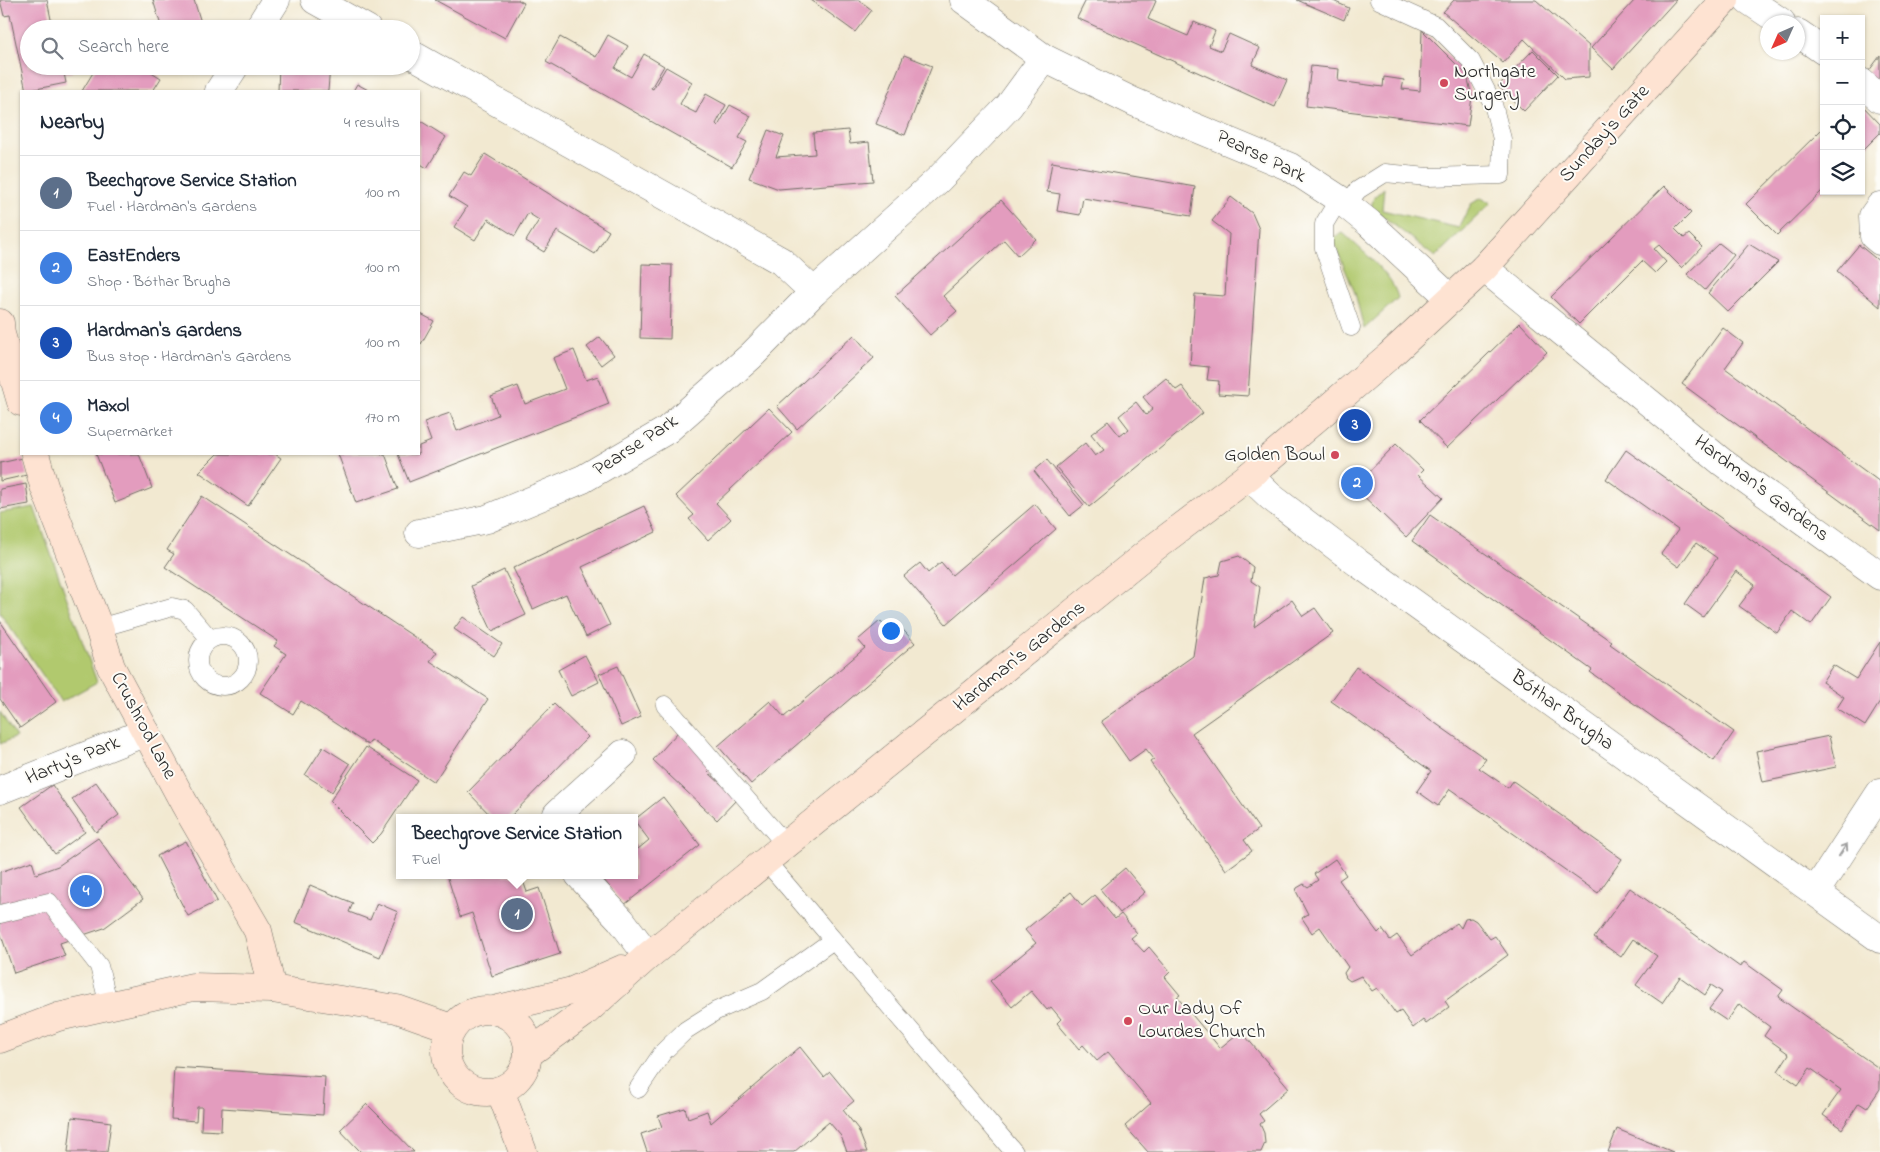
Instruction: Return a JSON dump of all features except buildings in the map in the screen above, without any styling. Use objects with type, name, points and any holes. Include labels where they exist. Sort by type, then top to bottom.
[{"type":"street","points":[[264,20],[276,0]]},
{"type":"street","points":[[315,0],[351,20]]},
{"type":"street","name":"Pearse Park","points":[[964,0],[1044,58],[1134,102],[1290,167],[1370,223],[1451,299]]},
{"type":"street","name":"Sunday's Gate","points":[[1484,268],[1725,0]]},
{"type":"street","points":[[1748,0],[1770,15]]},
{"type":"street","points":[[1805,38],[1820,48]]},
{"type":"street","name":"Pearse Park","points":[[418,533],[487,519],[583,479],[667,430],[751,356],[814,292],[938,179],[1008,106],[1044,58]]},
{"type":"street","points":[[420,59],[781,261],[814,292]]},
{"type":"street","points":[[220,90],[229,75]]},
{"type":"street","points":[[1865,86],[1880,99]]},
{"type":"street","points":[[1880,206],[1872,216],[1874,236],[1880,241]]},
{"type":"street","name":"Hardman's Gardens","points":[[528,1054],[583,1014],[648,956],[1151,550],[1249,476],[1333,406],[1484,268],[1722,462],[1880,576]]},
{"type":"street","points":[[0,323],[1,334],[20,394]]},
{"type":"street","name":"Crushrod Lane","points":[[35,455],[44,486],[99,628],[111,667],[258,931],[272,989]]},
{"type":"street","name":"Bóthar Brugha","points":[[1249,476],[1271,497],[1358,563],[1671,790],[1816,891],[1880,939]]},
{"type":"street","name":"Harty's Park","points":[[0,790],[146,732]]},
{"type":"street","points":[[557,814],[624,754]]},
{"type":"street","points":[[1816,891],[1880,793]]},
{"type":"street","points":[[583,879],[621,920],[648,956]]},
{"type":"street","name":"Hardman's Gardens","points":[[494,1010],[572,992],[648,956]]},
{"type":"street","points":[[2,1034],[58,1017],[193,986],[272,989],[397,1009],[451,1028]]},
{"type":"street","points":[[479,1009],[494,1010],[508,1015],[520,1025],[526,1039],[528,1054],[524,1069],[514,1082],[500,1090],[484,1092],[468,1088],[455,1078],[446,1063],[445,1045],[451,1028],[463,1016],[479,1009]]},
{"type":"street","points":[[500,1090],[523,1152]]},
{"type":"lane","points":[[1351,327],[1324,248],[1324,224],[1342,202],[1386,173],[1428,177],[1500,175],[1502,139],[1493,104],[1471,60],[1436,26],[1379,0]]},
{"type":"lane","points":[[99,628],[172,607],[185,610],[210,639]]},
{"type":"lane","points":[[665,705],[776,853],[833,940],[1014,1152]]},
{"type":"lane","points":[[0,914],[50,902],[99,966],[109,1006]]},
{"type":"lane","points":[[638,1089],[648,1071],[663,1052],[686,1030],[716,1011],[762,991],[833,940]]},
{"type":"green space","points":[[1384,188],[1382,210],[1459,228],[1471,204],[1481,198],[1491,203],[1435,257],[1371,207],[1374,197]]},
{"type":"green space","points":[[1343,233],[1390,280],[1398,298],[1364,329],[1355,293],[1332,238]]},
{"type":"green space","points":[[34,507],[97,682],[61,702],[0,613],[0,513]]},
{"type":"green space","points":[[0,712],[16,737],[0,744]]},
{"type":"place","name":"Northgate Surgery","points":[[1444,83]]},
{"type":"place","name":"Hardman's Gardens","points":[[1355,425]]},
{"type":"place","name":"Golden Bowl","points":[[1335,455]]},
{"type":"place","name":"EastEnders","points":[[1357,483]]},
{"type":"place","name":"Maxol","points":[[86,891]]},
{"type":"place","name":"Beechgrove Service Station","points":[[517,914]]},
{"type":"place","name":"Our Lady Of Lourdes Church","points":[[1128,1021]]}]
